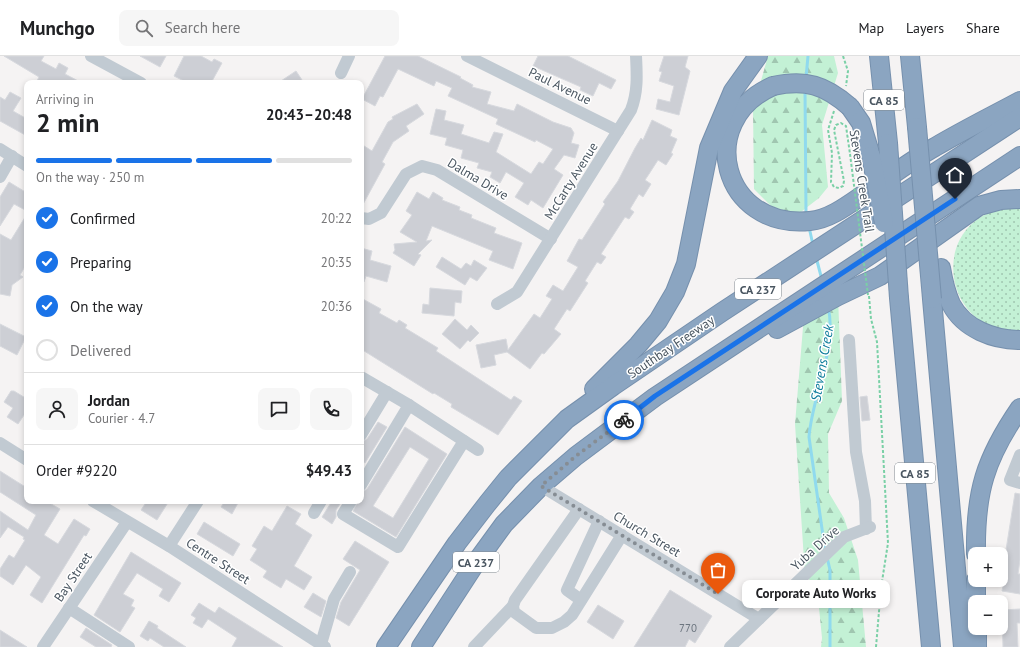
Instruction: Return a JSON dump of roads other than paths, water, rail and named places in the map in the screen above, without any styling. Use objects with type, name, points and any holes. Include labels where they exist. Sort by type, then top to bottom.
[{"type":"highway","points":[[567,419],[638,345],[658,321],[675,292],[686,264],[709,148],[733,91],[758,56]]},
{"type":"highway","name":"CA 85","points":[[879,56],[888,143],[899,298],[930,647]]},
{"type":"highway","name":"CA 85","points":[[910,56],[963,647]]},
{"type":"highway","points":[[899,298],[871,156],[861,123],[843,107],[830,91],[820,86],[798,83],[773,86],[762,92],[741,109],[731,128],[727,155],[728,166],[735,185],[746,202],[766,216],[784,221],[812,221],[822,219],[838,212],[934,147],[1020,101]]},
{"type":"highway","name":"Southbay Freeway","points":[[386,647],[457,543],[514,472],[567,419],[612,386],[793,265],[1020,117]]},
{"type":"highway","points":[[917,127],[941,268],[949,298],[960,315],[971,325],[990,336],[1020,340]]},
{"type":"highway","points":[[802,308],[838,276],[1020,156]]},
{"type":"highway","points":[[802,308],[838,296],[880,276],[979,206],[1000,200],[1020,199]]},
{"type":"highway","name":"CA 237","points":[[421,647],[477,561],[504,524],[541,486],[576,456],[655,396],[740,341],[779,328],[802,308]]},
{"type":"highway","points":[[976,547],[976,515],[981,485],[991,456],[1004,431],[1020,408]]},
{"type":"highway","points":[[977,635],[977,647]]},
{"type":"street","points":[[91,56],[135,80]]},
{"type":"street","points":[[341,73],[349,56]]},
{"type":"street","name":"Paul Avenue","points":[[467,56],[618,131]]},
{"type":"street","name":"McCarty Avenue","points":[[497,304],[517,292],[631,110],[635,99],[636,56]]},
{"type":"street","points":[[0,149],[24,164]]},
{"type":"street","points":[[0,177],[12,156]]},
{"type":"street","name":"Dalma Drive","points":[[364,219],[368,220],[381,213],[406,174],[422,166],[437,170],[551,239]]},
{"type":"street","name":"Yuba Drive","points":[[730,647],[844,537],[868,528],[865,501],[856,452],[849,340]]},
{"type":"street","points":[[364,379],[409,405],[478,450]]},
{"type":"street","points":[[364,430],[387,392]]},
{"type":"street","points":[[364,480],[409,405]]},
{"type":"street","points":[[349,504],[343,514],[398,548],[464,441]]},
{"type":"street","points":[[0,443],[24,458]]},
{"type":"street","points":[[1020,455],[1010,480],[1020,483]]},
{"type":"street","name":"Church Street","points":[[541,486],[759,619]]},
{"type":"street","name":"Centre Street","points":[[98,504],[169,546],[323,645]]},
{"type":"street","points":[[169,546],[196,504]]},
{"type":"street","points":[[314,513],[319,504]]},
{"type":"street","points":[[474,647],[513,606],[515,600],[540,562],[579,509]]},
{"type":"street","points":[[581,600],[567,590],[599,521]]},
{"type":"street","name":"Bay Street","points":[[49,645],[69,608],[127,522]]},
{"type":"street","points":[[513,606],[514,612],[532,626],[542,629],[552,628],[564,622],[572,615],[622,535]]},
{"type":"street","points":[[323,645],[334,599],[350,572]]},
{"type":"street","points":[[69,608],[129,647]]},
{"type":"waterway","name":"Stevens Creek","points":[[806,78],[808,56]]},
{"type":"waterway","name":"Stevens Creek","points":[[805,90],[806,214]]},
{"type":"waterway","name":"Stevens Creek","points":[[809,227],[813,245]]},
{"type":"waterway","name":"Stevens Creek","points":[[816,257],[822,280]]},
{"type":"waterway","name":"Stevens Creek","points":[[825,550],[809,437],[811,421],[830,338],[828,307]]},
{"type":"waterway","name":"Stevens Creek","points":[[827,557],[830,570],[830,647]]},
{"type":"place","name":"Corporate Auto Works","points":[[718,594]]}]
